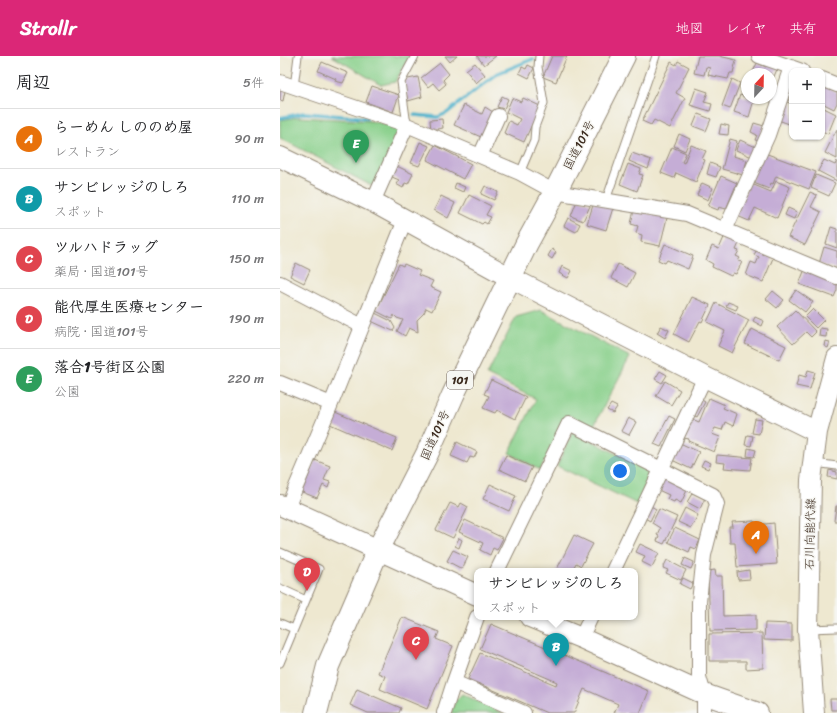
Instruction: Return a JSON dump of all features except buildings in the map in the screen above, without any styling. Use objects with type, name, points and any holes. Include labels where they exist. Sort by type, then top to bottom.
[{"type":"highway","name":"国道101号","points":[[316,713],[328,666],[378,550],[427,454],[453,395],[527,243],[556,192],[624,56]]},
{"type":"street","points":[[759,56],[793,68]]},
{"type":"street","points":[[825,80],[837,85]]},
{"type":"street","points":[[280,82],[408,125],[520,173],[556,192],[686,214],[837,277]]},
{"type":"street","points":[[725,230],[789,86]]},
{"type":"street","points":[[480,156],[498,116]]},
{"type":"street","points":[[373,202],[408,125]]},
{"type":"street","points":[[280,157],[373,202],[510,278],[817,432]]},
{"type":"street","points":[[405,220],[331,404],[284,506],[474,594]]},
{"type":"street","points":[[280,283],[329,307],[362,326]]},
{"type":"street","name":"石川向能代線","points":[[814,713],[808,629],[811,480],[817,432],[837,358]]},
{"type":"street","points":[[614,568],[705,377]]},
{"type":"street","points":[[280,383],[331,404]]},
{"type":"street","points":[[498,568],[569,423],[713,495],[717,504],[704,555],[699,602],[699,677],[704,703]]},
{"type":"street","points":[[444,713],[477,620]]},
{"type":"street","points":[[537,620],[581,638],[704,703],[758,713]]},
{"type":"street","points":[[581,638],[590,620]]},
{"type":"street","points":[[454,682],[524,713]]},
{"type":"lane","points":[[294,87],[298,56]]},
{"type":"lane","points":[[408,125],[401,82],[415,56]]},
{"type":"lane","points":[[520,173],[534,140],[535,127],[544,103],[538,67],[539,56]]},
{"type":"lane","points":[[606,200],[656,56]]},
{"type":"lane","points":[[813,462],[837,466]]},
{"type":"lane","points":[[280,552],[319,569],[280,663]]},
{"type":"lane","points":[[280,588],[306,600]]},
{"type":"lane","points":[[280,623],[294,629]]},
{"type":"lane","points":[[808,629],[837,628]]},
{"type":"green space","points":[[332,56],[410,56],[395,82],[381,85]]},
{"type":"green space","points":[[298,117],[371,121],[390,125],[400,130],[374,187],[280,138],[280,120]]},
{"type":"green space","points":[[541,310],[630,357],[593,427],[569,415],[540,470],[509,453],[536,399],[487,375],[516,317]]},
{"type":"green space","points":[[573,431],[651,472],[637,504],[557,466]]},
{"type":"green space","points":[[462,694],[503,713],[451,713],[455,701]]},
{"type":"waterway","points":[[414,115],[438,117],[447,113],[496,74],[533,59]]},
{"type":"waterway","points":[[280,118],[304,113],[367,118]]},
{"type":"place","name":"落合1号街区公園","points":[[356,163]]},
{"type":"place","name":"らーめん しののめ屋","points":[[756,554]]},
{"type":"place","name":"能代厚生医療センター","points":[[307,591]]},
{"type":"place","name":"ツルハドラッグ","points":[[416,660]]},
{"type":"place","name":"サンビレッジのしろ","points":[[556,666]]}]
